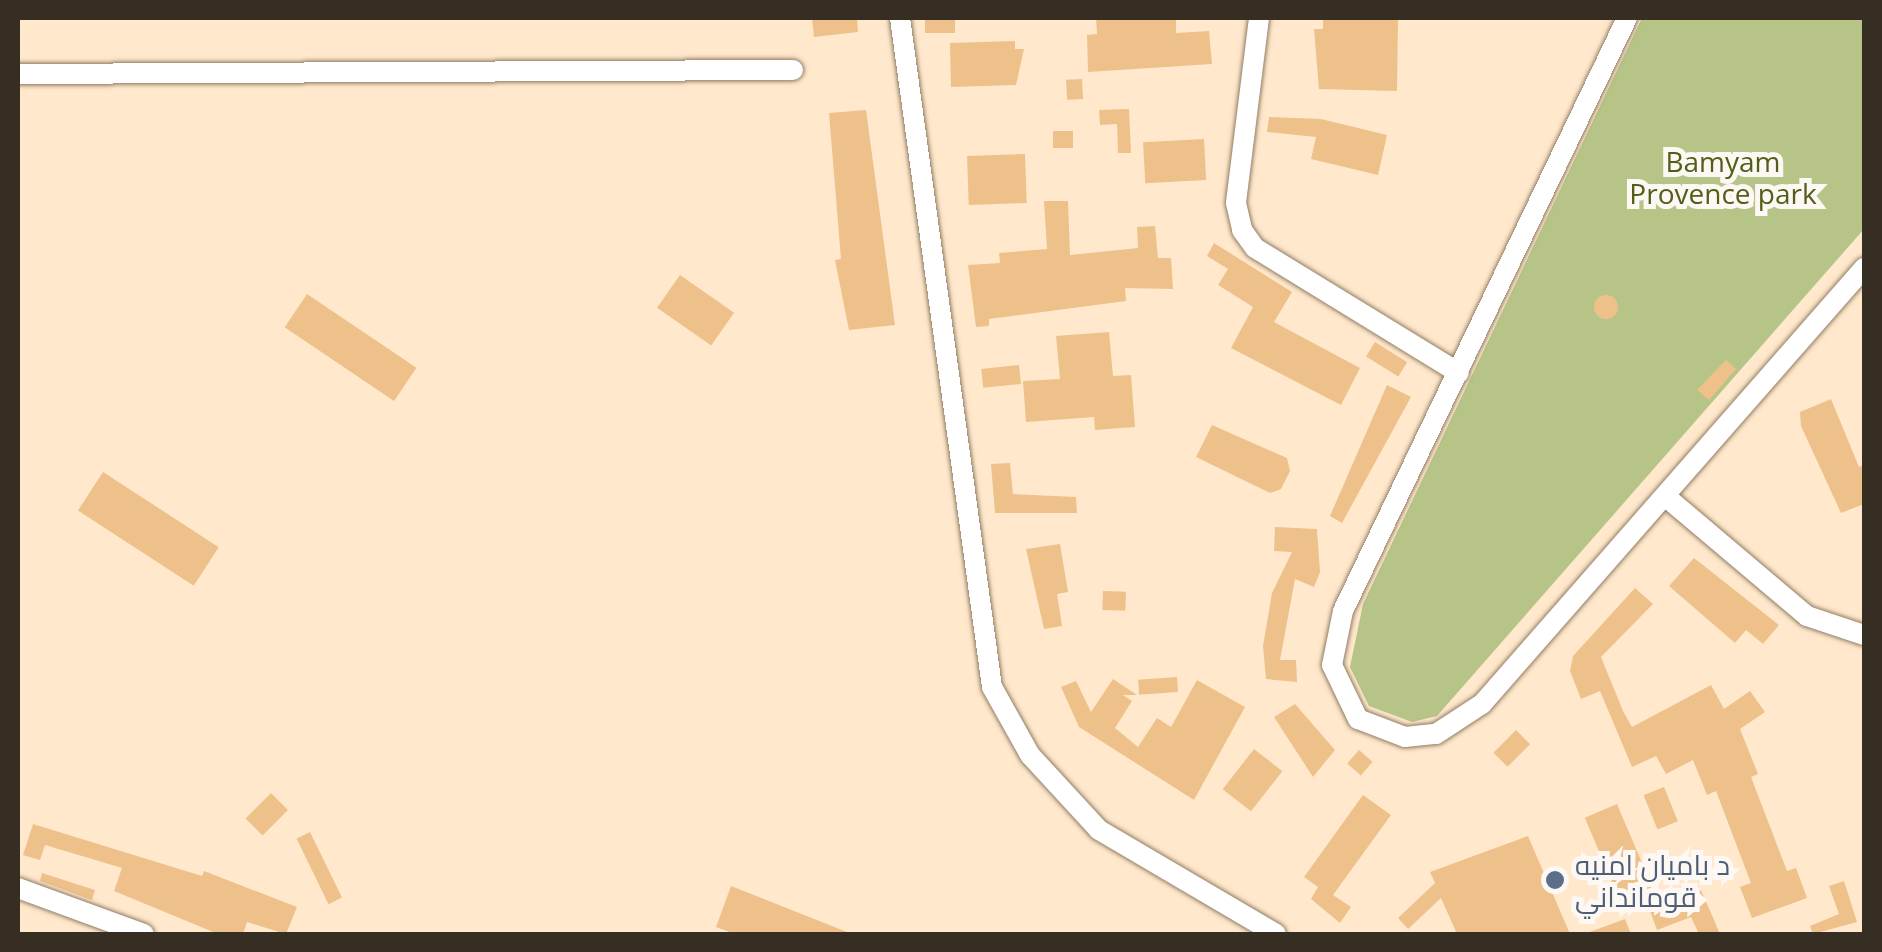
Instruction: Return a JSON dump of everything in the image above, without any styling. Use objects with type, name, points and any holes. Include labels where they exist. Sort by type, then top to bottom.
[{"type":"street","points":[[900,18],[992,688],[1030,756],[1099,830],[1276,934]]},
{"type":"street","points":[[1259,18],[1236,203],[1242,230],[1255,248],[1459,373]]},
{"type":"street","points":[[1628,18],[1342,612],[1332,665],[1358,718],[1405,737],[1436,734],[1482,704],[1864,268]]},
{"type":"street","points":[[18,74],[792,70]]},
{"type":"street","points":[[1665,496],[1806,616],[1864,634]]},
{"type":"street","points":[[18,888],[144,934]]},
{"type":"green space","name":"Bamyam Provence park","points":[[1642,18],[1864,18],[1864,229],[1437,716],[1412,722],[1369,706],[1350,667],[1363,604]]},
{"type":"building","points":[[812,18],[857,18],[858,32],[814,37]]},
{"type":"building","points":[[925,18],[955,18],[955,33],[925,33]]},
{"type":"building","points":[[1096,18],[1176,18],[1176,33],[1209,31],[1212,64],[1088,72],[1087,35],[1097,34]]},
{"type":"building","points":[[1323,18],[1398,19],[1397,91],[1319,89],[1314,29],[1323,29]]},
{"type":"building","points":[[1015,41],[1015,49],[1024,49],[1016,85],[951,87],[950,43]]},
{"type":"building","points":[[1082,79],[1083,99],[1067,100],[1066,80]]},
{"type":"building","points":[[1129,109],[1131,153],[1118,153],[1117,124],[1100,125],[1099,110]]},
{"type":"building","points":[[866,110],[895,325],[849,330],[835,260],[841,259],[829,113]]},
{"type":"building","points":[[1269,117],[1321,119],[1387,135],[1378,175],[1311,159],[1316,137],[1267,132]]},
{"type":"building","points":[[1053,131],[1073,131],[1073,148],[1053,148]]},
{"type":"building","points":[[1204,139],[1206,180],[1145,183],[1143,142]]},
{"type":"building","points":[[1025,154],[1027,203],[969,205],[967,156]]},
{"type":"building","points":[[1044,201],[1068,201],[1070,255],[1138,248],[1137,227],[1155,226],[1158,258],[1171,258],[1173,289],[1125,288],[1126,301],[989,319],[989,326],[976,327],[968,265],[1000,263],[999,253],[1047,249]]},
{"type":"building","points":[[1214,243],[1292,292],[1274,322],[1360,368],[1341,405],[1231,348],[1253,307],[1218,285],[1228,269],[1207,256]]},
{"type":"building","points":[[680,275],[734,313],[711,346],[657,308]]},
{"type":"building","points":[[307,294],[416,368],[394,401],[285,327]]},
{"type":"building","points":[[1606,295],[1618,307],[1606,319],[1594,307]]},
{"type":"building","points":[[1109,332],[1113,376],[1131,375],[1135,427],[1095,430],[1094,417],[1026,422],[1023,381],[1060,379],[1056,336]]},
{"type":"building","points":[[1375,342],[1407,362],[1398,377],[1366,356]]},
{"type":"building","points":[[1726,360],[1736,369],[1709,400],[1697,390]]},
{"type":"building","points":[[1019,365],[1021,384],[983,388],[981,369]]},
{"type":"building","points":[[1387,385],[1411,397],[1342,523],[1330,516]]},
{"type":"building","points":[[1831,399],[1859,467],[1864,465],[1864,504],[1841,513],[1801,426],[1800,412]]},
{"type":"building","points":[[1212,425],[1287,458],[1290,471],[1281,489],[1270,493],[1196,457]]},
{"type":"building","points":[[1010,463],[1013,494],[1076,497],[1077,513],[995,513],[991,464]]},
{"type":"building","points":[[103,472],[219,547],[194,586],[78,511]]},
{"type":"building","points":[[1275,527],[1317,529],[1320,572],[1314,587],[1295,579],[1280,660],[1296,660],[1297,682],[1266,679],[1263,646],[1272,593],[1292,552],[1274,551]]},
{"type":"building","points":[[1060,544],[1068,592],[1057,594],[1062,626],[1044,629],[1026,549]]},
{"type":"building","points":[[1694,558],[1779,625],[1763,644],[1746,630],[1735,643],[1669,586]]},
{"type":"building","points":[[1635,588],[1653,604],[1601,657],[1623,711],[1632,727],[1711,685],[1724,709],[1750,691],[1765,712],[1740,729],[1758,774],[1751,777],[1787,871],[1796,868],[1807,898],[1752,918],[1740,887],[1751,883],[1716,791],[1707,795],[1693,760],[1666,774],[1656,756],[1632,767],[1600,691],[1581,699],[1570,671],[1573,656]]},
{"type":"building","points":[[1103,591],[1126,592],[1125,611],[1102,610]]},
{"type":"building","points":[[1177,677],[1178,692],[1139,695],[1138,680]]},
{"type":"building","points":[[1113,679],[1137,695],[1123,695],[1132,701],[1115,728],[1138,747],[1157,718],[1171,727],[1197,680],[1245,707],[1194,800],[1079,727],[1061,687],[1076,681],[1091,712]]},
{"type":"building","points":[[1295,704],[1335,750],[1313,777],[1274,717]]},
{"type":"building","points":[[1516,730],[1530,744],[1508,767],[1493,753]]},
{"type":"building","points":[[1254,749],[1282,771],[1251,811],[1223,789]]},
{"type":"building","points":[[1359,750],[1373,762],[1361,775],[1347,764]]},
{"type":"building","points":[[1664,787],[1678,821],[1657,830],[1644,795]]},
{"type":"building","points":[[271,793],[288,810],[263,835],[246,818]]},
{"type":"building","points":[[1363,795],[1391,815],[1333,895],[1351,907],[1340,923],[1311,899],[1318,887],[1304,877]]},
{"type":"building","points":[[1617,804],[1654,891],[1622,904],[1585,818]]},
{"type":"building","points":[[33,824],[202,876],[204,871],[297,907],[286,934],[247,922],[243,934],[218,934],[114,891],[122,868],[45,845],[40,860],[23,855]]},
{"type":"building","points":[[310,832],[342,898],[329,904],[297,839]]},
{"type":"building","points":[[1528,836],[1570,934],[1457,934],[1441,898],[1408,929],[1398,918],[1435,883],[1430,872]]},
{"type":"building","points":[[42,873],[95,890],[92,900],[40,881]]},
{"type":"building","points":[[1844,881],[1857,922],[1813,934],[1810,926],[1839,914],[1829,886]]},
{"type":"building","points":[[731,886],[852,934],[735,934],[716,927]]},
{"type":"building","points":[[1701,890],[1720,934],[1699,934],[1691,917],[1657,930],[1648,905]]},
{"type":"building","points":[[1625,919],[1631,934],[1587,934],[1587,933]]},
{"type":"place","name":"د بامیان امنیه قومانداني","points":[[1555,880]]}]
